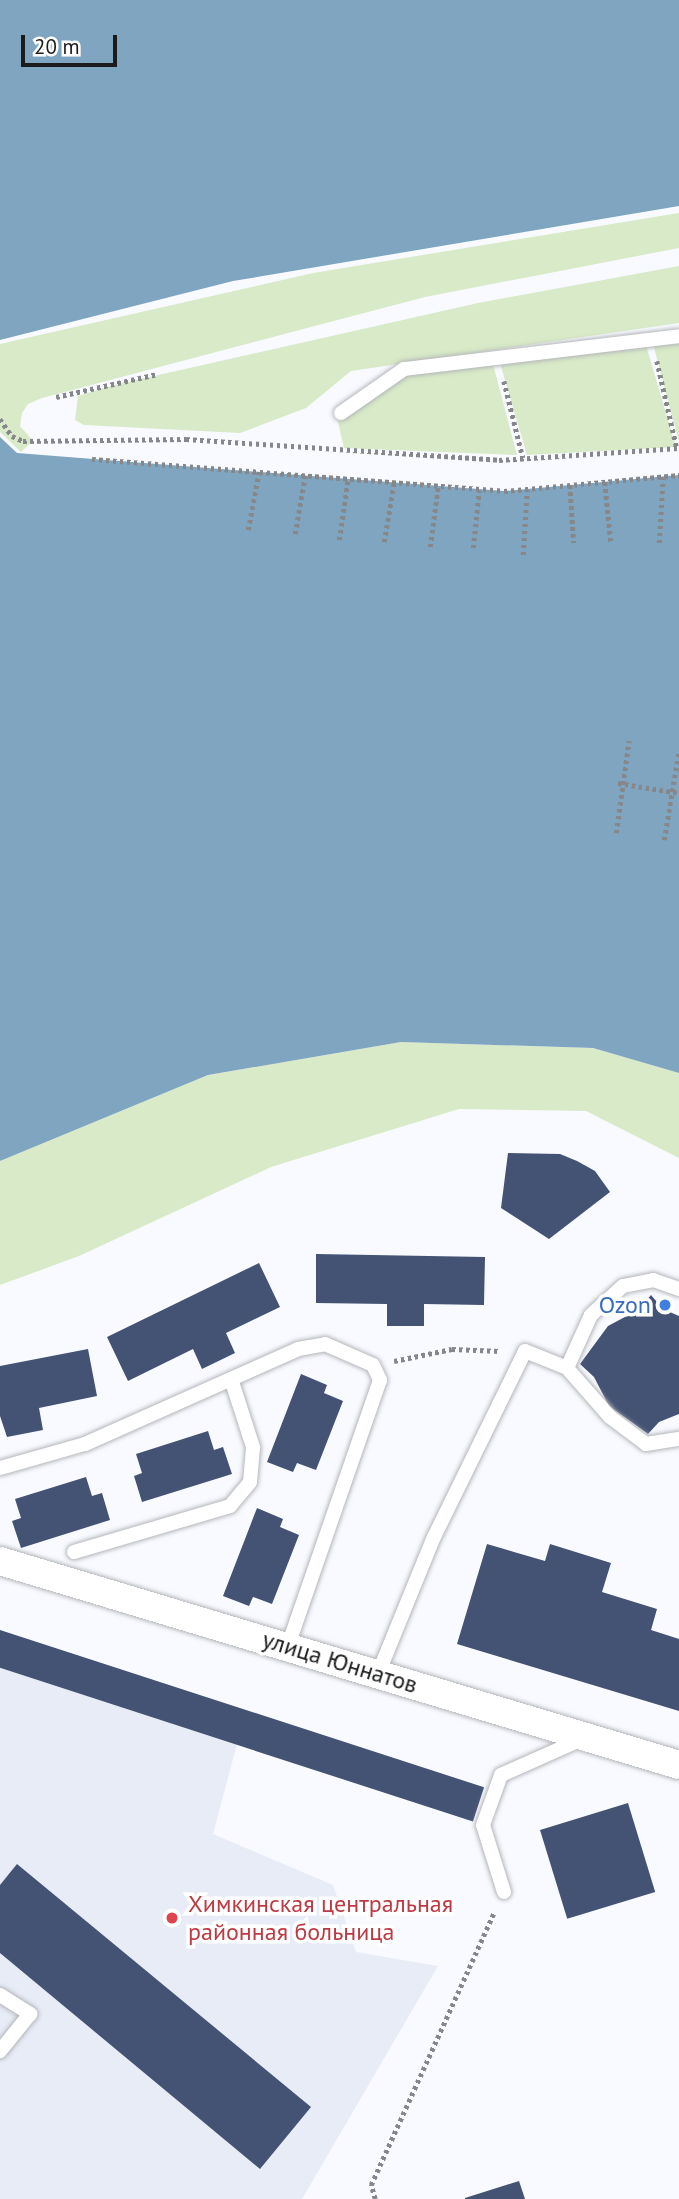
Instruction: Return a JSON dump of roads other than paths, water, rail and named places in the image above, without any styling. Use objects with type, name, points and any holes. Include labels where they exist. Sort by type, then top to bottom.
[{"type":"street","name":"улица Юннатов","points":[[0,1561],[679,1765]]},
{"type":"lane","points":[[341,413],[404,369],[679,336]]},
{"type":"lane","points":[[567,1368],[592,1315],[623,1286],[653,1280],[679,1289]]},
{"type":"lane","points":[[0,1468],[85,1444],[298,1349],[325,1344],[373,1365],[380,1380],[288,1646]]},
{"type":"lane","points":[[378,1674],[434,1537],[525,1352],[567,1368],[610,1417],[646,1444],[679,1439]]},
{"type":"lane","points":[[74,1552],[230,1506],[250,1482],[253,1447],[231,1379]]},
{"type":"lane","points":[[503,1892],[483,1825],[501,1775],[587,1737]]},
{"type":"lane","points":[[0,1995],[30,2014],[0,2051]]},
{"type":"water","points":[[0,0],[679,0],[679,206],[233,281],[0,340]]},
{"type":"water","points":[[0,437],[17,453],[504,491],[679,475],[679,1073],[593,1048],[401,1042],[208,1075],[0,1161]]},
{"type":"place","name":"Ozon","points":[[665,1305]]},
{"type":"place","name":"Химкинская центральная районная больница","points":[[172,1918]]}]
